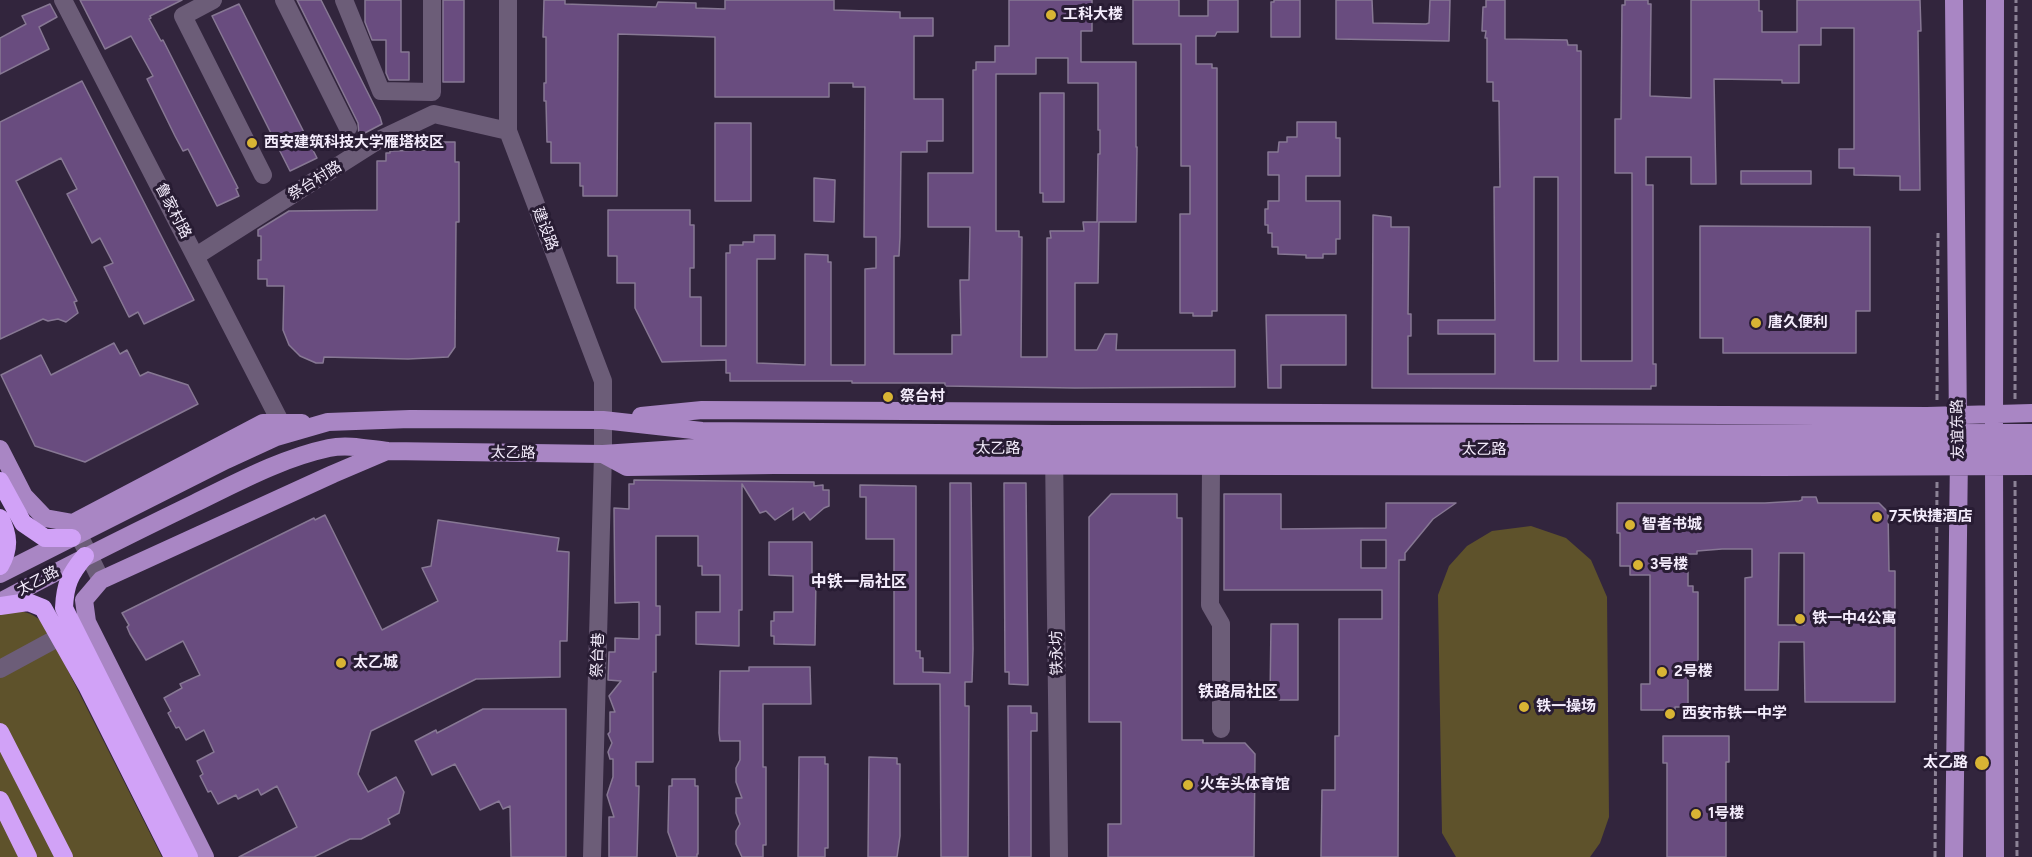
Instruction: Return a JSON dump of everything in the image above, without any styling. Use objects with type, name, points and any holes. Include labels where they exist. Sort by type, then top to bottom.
[{"type":"highway","points":[[0,481],[23,523],[45,538],[72,531]]},
{"type":"highway","points":[[0,518],[7,531],[8,548],[0,566]]},
{"type":"highway","points":[[85,556],[72,572],[64,591],[64,608],[189,857]]},
{"type":"highway","points":[[0,604],[28,602],[43,608],[87,686],[174,857]]},
{"type":"highway","points":[[0,732],[64,857]]},
{"type":"highway","points":[[0,800],[28,857]]},
{"type":"main road","name":"友谊东路","points":[[1954,0],[1958,415],[1954,857]]},
{"type":"main road","points":[[1995,0],[1995,857]]},
{"type":"main road","points":[[603,420],[702,410],[1958,415],[2032,413]]},
{"type":"main road","name":"太乙路","points":[[0,574],[72,531],[276,437],[328,422],[410,419],[603,420],[713,431],[1054,434],[1958,450]]},
{"type":"main road","points":[[0,449],[24,496],[45,518],[72,531],[263,423],[328,422]]},
{"type":"main road","name":"太乙路","points":[[1994,450],[2032,433]]},
{"type":"main road","name":"太乙路","points":[[0,604],[85,556],[237,483],[285,461],[331,447],[359,447],[388,451],[603,454],[693,448],[1054,457],[2032,451]]},
{"type":"main road","points":[[1054,457],[1210,466],[1994,450],[2032,466]]},
{"type":"main road","points":[[205,857],[87,622],[84,600],[101,580],[300,488],[388,451]]},
{"type":"street","name":"鲁家村路","points":[[63,0],[281,423]]},
{"type":"street","points":[[213,0],[183,16],[263,175]]},
{"type":"street","points":[[284,0],[348,128]]},
{"type":"street","points":[[344,0],[381,91],[432,92],[432,0]]},
{"type":"street","name":"建设路","points":[[508,0],[508,132],[603,381],[603,454]]},
{"type":"street","name":"祭台村路","points":[[196,256],[377,141],[434,114],[508,132]]},
{"type":"street","name":"祭台巷","points":[[592,857],[603,454]]},
{"type":"street","name":"铁永坊","points":[[1054,457],[1059,857]]},
{"type":"street","points":[[1210,466],[1210,605],[1221,624],[1221,729]]},
{"type":"street","points":[[0,508],[24,496]]},
{"type":"street","points":[[72,531],[101,580]]},
{"type":"street","points":[[0,669],[87,622]]},
{"type":"shaded area","name":"铁一操场","points":[[1531,526],[1566,538],[1591,560],[1607,597],[1609,817],[1600,843],[1590,857],[1456,857],[1442,833],[1438,595],[1449,566],[1467,546],[1492,531]]},
{"type":"shaded area","points":[[7,611],[28,613],[45,625],[162,857],[0,857],[0,615]]},
{"type":"building","points":[[80,0],[182,0],[150,16],[149,19],[161,41],[163,40],[238,188],[236,189],[239,196],[217,206],[188,149],[183,151],[175,136],[147,79],[153,76],[131,36],[105,49]]},
{"type":"building","points":[[297,0],[321,0],[382,124],[359,136],[358,123]]},
{"type":"building","points":[[365,0],[401,0],[401,52],[409,52],[409,80],[389,80],[386,73],[386,40],[372,40],[365,22]]},
{"type":"building","points":[[443,0],[464,0],[464,82],[443,82]]},
{"type":"building","points":[[544,0],[565,0],[565,4],[656,7],[658,2],[696,3],[696,8],[725,9],[725,0],[834,0],[834,10],[900,12],[900,18],[933,18],[933,36],[914,36],[914,99],[943,99],[943,141],[927,141],[927,152],[901,152],[899,256],[894,256],[894,354],[952,354],[952,335],[961,335],[960,280],[969,280],[970,227],[928,227],[928,173],[973,173],[973,70],[976,70],[976,62],[995,62],[995,46],[1009,46],[1009,0],[1092,0],[1092,31],[1081,31],[1081,62],[1136,62],[1136,222],[1099,222],[1098,283],[1075,283],[1075,350],[1097,350],[1105,334],[1117,334],[1116,350],[1235,350],[1235,387],[1075,388],[945,386],[945,383],[852,383],[852,381],[730,381],[730,373],[726,373],[726,360],[662,362],[635,308],[635,283],[617,283],[617,256],[608,256],[608,210],[690,210],[690,225],[694,225],[694,268],[690,268],[690,297],[701,297],[701,346],[726,346],[726,253],[730,253],[730,245],[754,242],[754,235],[775,235],[775,259],[757,259],[757,363],[805,365],[805,254],[828,255],[828,262],[831,262],[831,365],[865,365],[865,269],[876,268],[876,237],[864,237],[865,87],[853,87],[853,83],[829,83],[829,97],[715,97],[715,37],[618,34],[617,196],[583,196],[583,186],[580,186],[580,163],[551,163],[551,142],[547,142],[546,101],[544,101],[546,37],[543,37]],"holes":[[[1036,58],[1068,58],[1068,83],[1098,83],[1100,154],[1098,154],[1097,222],[1083,222],[1084,231],[1050,231],[1051,238],[1047,238],[1047,357],[1021,357],[1022,237],[1019,237],[1019,231],[996,231],[996,74],[1036,74]]]},
{"type":"building","points":[[1133,0],[1179,0],[1179,16],[1208,16],[1208,0],[1238,0],[1238,32],[1217,32],[1215,36],[1196,36],[1196,64],[1212,64],[1212,68],[1217,68],[1217,311],[1212,311],[1212,316],[1180,313],[1180,214],[1190,214],[1190,166],[1181,166],[1181,44],[1133,44]]},
{"type":"building","points":[[1300,0],[1300,37],[1271,37],[1271,2]]},
{"type":"building","points":[[1336,0],[1372,0],[1373,23],[1426,24],[1429,23],[1430,0],[1450,0],[1449,41],[1336,39]]},
{"type":"building","points":[[1486,0],[1505,0],[1505,39],[1567,40],[1568,45],[1577,45],[1577,51],[1581,51],[1581,361],[1632,361],[1632,173],[1615,173],[1615,119],[1621,119],[1622,5],[1625,5],[1625,0],[1648,0],[1648,4],[1651,4],[1650,96],[1691,98],[1691,0],[1759,0],[1759,11],[1762,11],[1762,32],[1797,32],[1797,0],[1920,0],[1921,31],[1918,31],[1920,190],[1900,190],[1900,176],[1854,175],[1854,168],[1839,168],[1839,149],[1854,149],[1854,28],[1821,28],[1821,45],[1799,45],[1799,83],[1782,83],[1782,80],[1714,79],[1716,184],[1691,184],[1691,157],[1646,157],[1646,185],[1653,185],[1653,364],[1656,364],[1656,386],[1651,386],[1651,389],[1372,388],[1373,215],[1391,217],[1391,227],[1409,227],[1408,314],[1411,314],[1411,336],[1408,336],[1408,374],[1495,374],[1495,334],[1438,334],[1438,320],[1495,320],[1494,187],[1500,187],[1499,101],[1493,101],[1493,82],[1487,82],[1487,38],[1485,38],[1486,31],[1482,31],[1483,7],[1486,7]],"holes":[[[1534,177],[1558,177],[1558,361],[1534,361]]]},
{"type":"building","points":[[50,4],[57,17],[39,27],[49,49],[0,74],[0,38],[26,24],[22,16]]},
{"type":"building","points":[[239,4],[317,158],[290,171],[212,16]]},
{"type":"building","points":[[82,81],[194,300],[144,324],[138,312],[129,317],[104,267],[113,263],[100,238],[92,243],[67,194],[77,189],[61,158],[16,181],[77,301],[74,302],[78,313],[66,322],[58,319],[48,321],[43,319],[0,339],[0,122]]},
{"type":"building","points":[[1040,93],[1064,93],[1064,202],[1043,202],[1043,193],[1040,193]]},
{"type":"building","points":[[1297,122],[1336,122],[1336,138],[1340,138],[1340,176],[1306,176],[1306,201],[1340,201],[1340,239],[1336,239],[1336,254],[1323,254],[1323,258],[1278,254],[1278,247],[1272,247],[1272,233],[1268,233],[1268,225],[1265,225],[1265,209],[1268,209],[1268,201],[1279,201],[1279,175],[1268,175],[1268,152],[1278,152],[1279,142],[1287,142],[1287,137],[1297,137]]},
{"type":"building","points":[[715,123],[751,123],[751,201],[715,201]]},
{"type":"building","points":[[425,142],[455,142],[455,162],[459,162],[455,347],[448,357],[408,359],[324,357],[323,363],[316,363],[300,356],[289,345],[283,330],[284,286],[267,286],[267,279],[258,279],[261,236],[258,236],[258,230],[289,211],[377,210],[377,161],[386,161],[386,153],[390,151],[425,150]]},
{"type":"building","points":[[1741,171],[1811,171],[1811,184],[1741,184]]},
{"type":"building","points":[[814,178],[835,180],[834,222],[814,221]]},
{"type":"building","points":[[1700,226],[1870,227],[1870,311],[1856,311],[1856,353],[1723,353],[1723,338],[1700,338]]},
{"type":"building","points":[[1266,315],[1346,315],[1346,365],[1281,365],[1281,388],[1268,388]]},
{"type":"building","points":[[114,343],[120,354],[127,350],[140,376],[148,372],[188,385],[198,404],[85,462],[35,446],[1,375],[41,355],[51,375]]},
{"type":"building","points":[[634,480],[814,482],[814,486],[823,485],[823,490],[829,490],[829,506],[810,520],[804,512],[793,520],[793,508],[775,520],[766,511],[760,513],[742,484],[742,610],[739,610],[739,646],[696,644],[696,612],[720,612],[720,575],[702,575],[702,566],[698,566],[698,536],[656,536],[656,606],[660,606],[660,635],[656,635],[656,672],[653,672],[653,762],[636,762],[636,786],[639,786],[637,857],[609,857],[609,817],[614,817],[607,795],[613,777],[613,759],[610,759],[608,752],[612,743],[608,734],[610,732],[610,712],[615,712],[609,696],[621,681],[608,680],[609,652],[615,652],[615,638],[639,639],[639,602],[615,603],[614,508],[629,509],[629,484],[634,484]]},
{"type":"building","points":[[950,483],[971,483],[973,649],[972,682],[965,682],[965,706],[969,706],[968,857],[941,857],[940,684],[894,684],[894,539],[866,539],[866,497],[860,497],[860,485],[916,486],[916,651],[920,651],[920,658],[923,658],[923,672],[950,673]]},
{"type":"building","points":[[1004,483],[1026,483],[1028,685],[1009,684],[1009,672],[1005,672]]},
{"type":"building","points":[[1111,494],[1177,494],[1177,518],[1182,518],[1182,740],[1203,740],[1203,743],[1245,743],[1255,754],[1254,857],[1108,857],[1108,824],[1121,824],[1121,722],[1089,722],[1089,517]]},
{"type":"building","points":[[1224,494],[1281,494],[1281,529],[1386,528],[1386,503],[1456,503],[1433,519],[1405,553],[1405,560],[1399,560],[1398,857],[1321,857],[1322,790],[1335,790],[1335,736],[1339,736],[1339,619],[1382,619],[1382,590],[1224,590]],"holes":[[[1361,540],[1386,540],[1386,568],[1361,568]]]},
{"type":"building","points":[[1802,497],[1816,497],[1818,503],[1879,503],[1888,512],[1889,571],[1895,571],[1895,702],[1805,702],[1804,642],[1779,642],[1778,690],[1745,690],[1745,578],[1752,577],[1752,549],[1722,549],[1688,554],[1688,586],[1693,586],[1693,592],[1698,592],[1698,667],[1693,667],[1693,675],[1688,675],[1688,707],[1675,707],[1675,710],[1641,710],[1641,684],[1650,684],[1650,575],[1630,575],[1630,566],[1620,566],[1617,503],[1765,503],[1802,500]],"holes":[[[1779,553],[1804,553],[1804,625],[1778,625]]]},
{"type":"building","points":[[325,515],[382,630],[438,601],[422,568],[431,566],[438,520],[559,538],[557,551],[569,552],[567,641],[560,641],[560,677],[476,679],[371,731],[358,774],[368,792],[396,777],[404,792],[399,813],[388,819],[390,824],[361,839],[350,839],[314,857],[239,857],[297,827],[277,786],[261,795],[258,789],[238,799],[236,795],[218,804],[211,791],[208,792],[200,776],[203,774],[197,761],[214,752],[204,730],[186,740],[168,713],[171,711],[164,698],[182,688],[180,684],[200,675],[183,641],[146,660],[130,634],[127,627],[129,625],[122,613],[314,518],[315,520]]},
{"type":"building","points":[[769,542],[812,542],[812,577],[816,577],[815,645],[774,644],[774,636],[771,636],[771,621],[774,621],[774,612],[793,612],[793,576],[769,575]]},
{"type":"building","points":[[1271,624],[1298,624],[1298,700],[1270,700]]},
{"type":"building","points":[[749,667],[810,667],[811,704],[763,704],[766,845],[763,845],[763,857],[742,857],[736,844],[736,831],[740,824],[736,813],[736,798],[742,798],[736,782],[736,768],[740,760],[740,741],[720,741],[719,733],[720,671],[749,671]]},
{"type":"building","points":[[1008,706],[1031,706],[1031,713],[1037,713],[1037,731],[1031,731],[1031,857],[1009,857]]},
{"type":"building","points":[[483,709],[566,709],[566,857],[511,857],[510,806],[503,809],[499,801],[480,810],[455,764],[432,775],[415,741],[436,730],[437,733]]},
{"type":"building","points":[[1663,736],[1729,736],[1729,762],[1726,762],[1726,857],[1667,857],[1667,763],[1663,763]]},
{"type":"building","points":[[799,757],[825,757],[825,764],[828,764],[828,848],[825,848],[825,857],[798,857]]},
{"type":"building","points":[[869,757],[897,758],[897,764],[900,764],[900,836],[897,857],[868,857]]},
{"type":"building","points":[[672,779],[695,779],[695,786],[698,786],[697,857],[677,857],[668,832],[669,786],[672,786]]},
{"type":"place","name":"工科大楼","points":[[1051,15]]},
{"type":"place","name":"西安建筑科技大学雁塔校区","points":[[252,143]]},
{"type":"place","name":"唐久便利","points":[[1756,323]]},
{"type":"place","name":"祭台村","points":[[888,397]]},
{"type":"place","name":"7天快捷酒店","points":[[1877,517]]},
{"type":"place","name":"智者书城","points":[[1630,525]]},
{"type":"place","name":"3号楼","points":[[1638,565]]},
{"type":"place","name":"铁一中4公寓","points":[[1800,619]]},
{"type":"place","name":"太乙城","points":[[341,663]]},
{"type":"place","name":"2号楼","points":[[1662,672]]},
{"type":"place","name":"铁一操场","points":[[1524,707]]},
{"type":"place","name":"西安市铁一中学","points":[[1670,714]]},
{"type":"place","name":"太乙路","points":[[1982,763]]},
{"type":"place","name":"火车头体育馆","points":[[1188,785]]},
{"type":"place","name":"1号楼","points":[[1696,814]]},
{"type":"district","name":"中铁一局社区","points":[[859,582]]},
{"type":"district","name":"铁路局社区","points":[[1238,692]]}]
